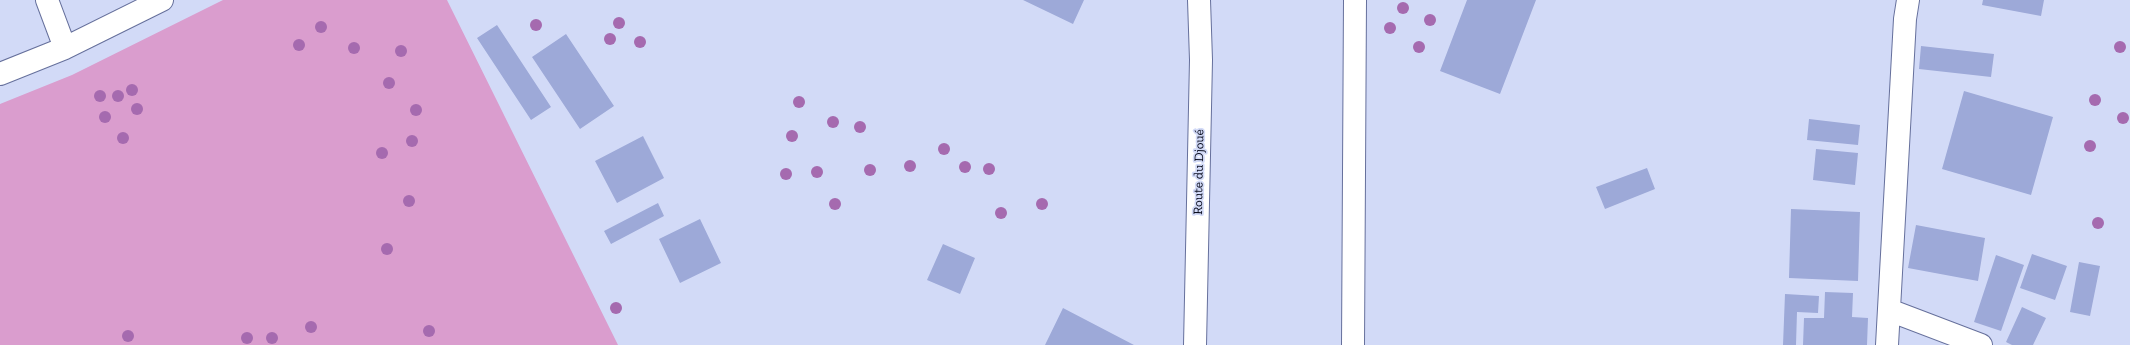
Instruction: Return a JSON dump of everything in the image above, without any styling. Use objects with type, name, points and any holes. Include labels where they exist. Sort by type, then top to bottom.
[{"type":"street","points":[[47,0],[65,48]]},
{"type":"street","points":[[0,74],[65,48],[162,0]]},
{"type":"street","name":"Route du Djoué","points":[[1195,345],[1201,60],[1199,0]]},
{"type":"street","points":[[1353,345],[1355,0]]},
{"type":"street","points":[[1887,345],[1905,19],[1908,0]]},
{"type":"street","points":[[1889,310],[1981,345]]},
{"type":"shaded area","points":[[223,0],[447,0],[618,345],[0,345],[0,104],[72,75]]},
{"type":"building","points":[[1023,0],[1084,0],[1073,24]]},
{"type":"building","points":[[1467,0],[1536,0],[1500,94],[1440,71]]},
{"type":"building","points":[[1983,0],[2044,0],[2041,16],[1982,5]]},
{"type":"building","points":[[497,25],[551,107],[531,120],[477,38]]},
{"type":"building","points":[[566,34],[614,106],[580,129],[532,57]]},
{"type":"building","points":[[1921,46],[1994,54],[1991,77],[1919,69]]},
{"type":"building","points":[[1964,91],[2053,117],[2031,195],[1942,169]]},
{"type":"building","points":[[1809,119],[1860,125],[1858,145],[1807,140]]},
{"type":"building","points":[[643,136],[664,178],[617,203],[595,161]]},
{"type":"building","points":[[1816,149],[1858,153],[1855,185],[1813,180]]},
{"type":"building","points":[[1647,168],[1655,189],[1605,209],[1596,187]]},
{"type":"building","points":[[658,203],[664,216],[611,244],[604,231]]},
{"type":"building","points":[[1791,209],[1860,212],[1858,281],[1789,278]]},
{"type":"building","points":[[700,219],[721,263],[680,283],[659,239]]},
{"type":"building","points":[[1916,225],[1985,238],[1978,281],[1908,268]]},
{"type":"building","points":[[943,244],[975,258],[960,294],[927,280]]},
{"type":"building","points":[[2032,254],[2067,266],[2055,300],[2020,288]]},
{"type":"building","points":[[1996,255],[2024,265],[2001,331],[1974,322]]},
{"type":"building","points":[[2079,262],[2100,266],[2090,316],[2070,312]]},
{"type":"building","points":[[1825,292],[1853,293],[1852,317],[1868,318],[1867,345],[1803,345],[1804,318],[1824,318]]},
{"type":"building","points":[[1785,294],[1819,296],[1818,313],[1797,312],[1796,345],[1783,345]]},
{"type":"building","points":[[2022,307],[2046,318],[2033,345],[2012,345],[2006,342]]},
{"type":"building","points":[[1063,308],[1134,345],[1045,345]]}]
